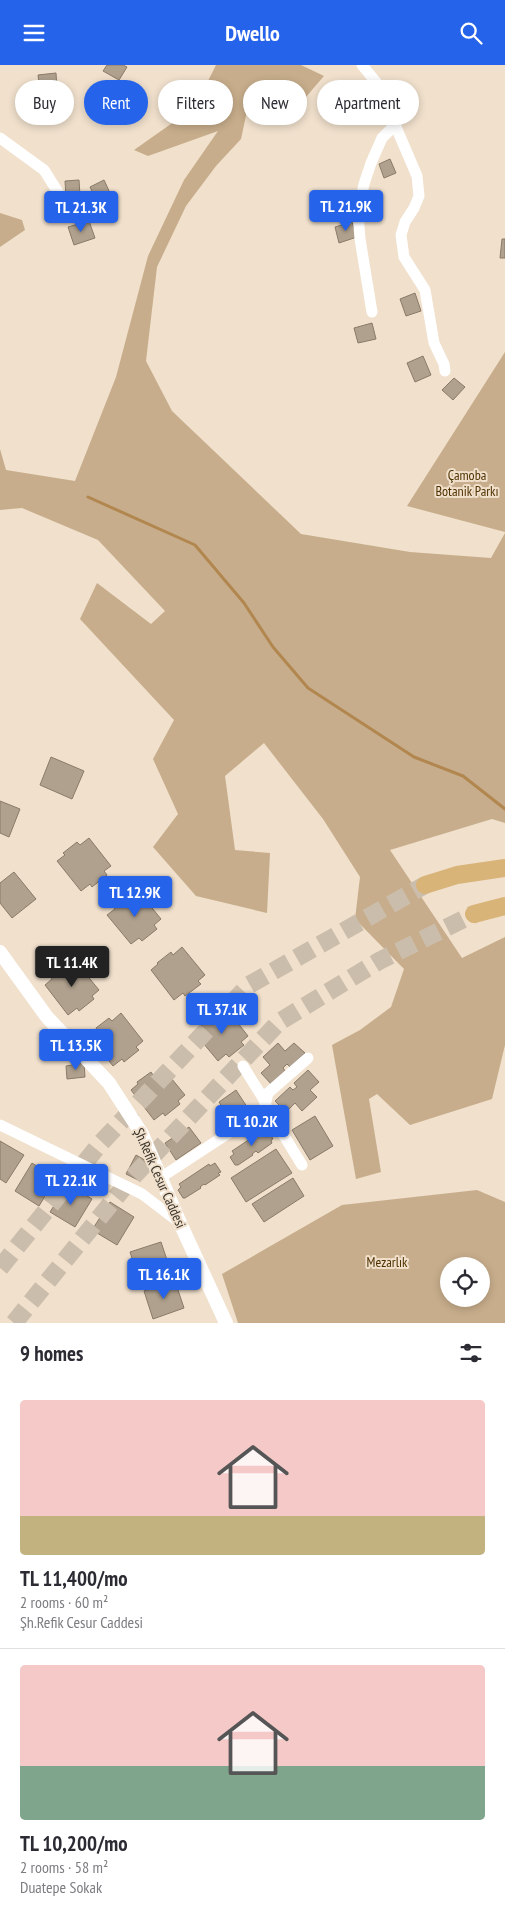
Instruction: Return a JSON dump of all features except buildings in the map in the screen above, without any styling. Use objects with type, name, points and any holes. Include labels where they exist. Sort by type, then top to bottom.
[{"type":"main road","points":[[425,885],[456,875],[505,867]]},
{"type":"main road","points":[[474,914],[504,906]]},
{"type":"street","points":[[362,65],[374,80]]},
{"type":"street","points":[[372,312],[360,239],[358,213],[371,163],[382,137],[395,125]]},
{"type":"street","points":[[396,125],[417,176],[419,196],[405,222],[401,235],[404,257],[426,290],[434,343],[444,364],[445,371]]},
{"type":"street","points":[[0,138],[44,170],[68,208]]},
{"type":"street","name":"Şh.Refik Cesur Caddesi","points":[[0,952],[47,1017],[109,1083],[142,1134],[226,1323]]},
{"type":"street","points":[[160,1178],[264,1110],[268,1093],[308,1057]]},
{"type":"street","points":[[244,1067],[302,1165]]},
{"type":"street","points":[[0,1125],[142,1194],[180,1223]]},
{"type":"green space","points":[[216,65],[301,65],[324,76],[321,80],[317,80],[317,84],[307,96],[307,80],[243,80],[244,125],[241,139],[216,166],[186,206],[157,267],[146,361],[172,411],[301,534],[410,552],[491,558],[505,533],[505,823],[492,819],[390,850],[462,958],[505,937],[505,1045],[492,1099],[410,1125],[377,1094],[369,1099],[381,1172],[356,1179],[332,1045],[360,1030],[391,1007],[404,969],[355,919],[360,877],[323,819],[264,743],[225,776],[235,850],[270,853],[267,913],[196,896],[153,847],[178,814],[153,759],[174,720],[80,619],[97,583],[151,624],[165,611],[98,540],[22,508],[0,510],[0,449],[6,470],[75,481],[116,377],[148,256],[184,180],[218,131],[148,156],[134,150],[169,125],[233,125],[233,80],[208,80]]},
{"type":"green space","points":[[0,213],[22,220],[25,230],[0,247]]},
{"type":"green space","name":"Çamoba Botanik Parkı","points":[[505,352],[505,532],[407,506]]},
{"type":"green space","name":"Mezarlık","points":[[477,1190],[505,1202],[505,1323],[238,1323],[222,1274],[342,1205]]},
{"type":"waterway","points":[[88,497],[195,545],[244,603],[273,647],[308,688],[414,757],[463,776],[505,809]]},
{"type":"tunnel","points":[[0,1268],[99,1145],[249,985],[425,885]]},
{"type":"tunnel","points":[[14,1323],[129,1181],[279,1022],[379,961],[474,914]]}]
